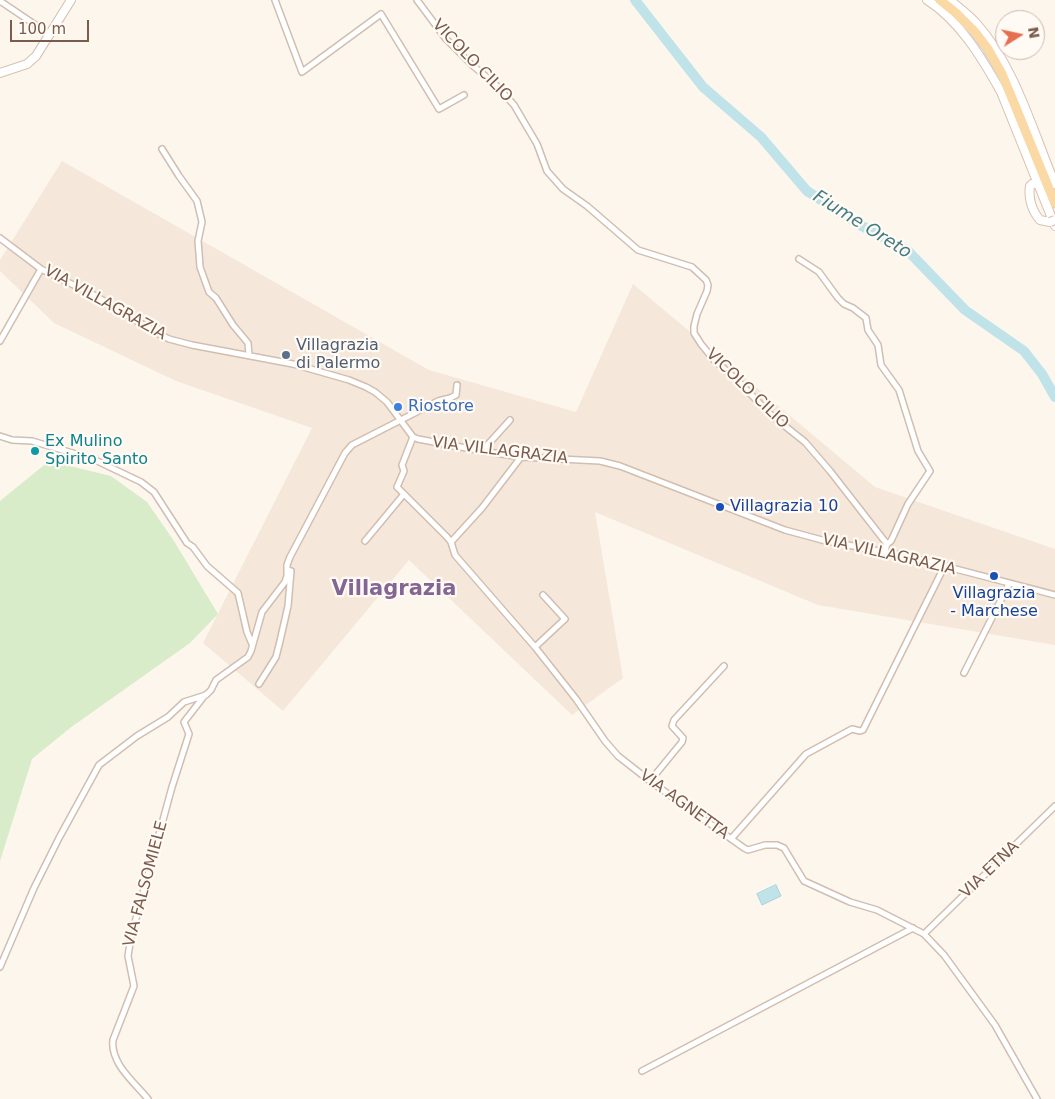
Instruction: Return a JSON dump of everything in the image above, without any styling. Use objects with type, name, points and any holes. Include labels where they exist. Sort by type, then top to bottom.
[{"type":"main road","points":[[0,73],[27,64],[36,56],[71,0]]},
{"type":"main road","points":[[927,0],[945,15],[973,45],[984,62],[1000,92],[1053,223]]},
{"type":"main road","points":[[940,0],[975,32],[1002,74],[1055,203]]},
{"type":"main road","points":[[950,0],[976,22],[997,51],[1024,108],[1055,184]]},
{"type":"main road","points":[[1038,184],[1030,186],[1029,196],[1033,209],[1040,220],[1053,223]]},
{"type":"street","points":[[275,0],[302,72],[380,14],[439,109],[464,95]]},
{"type":"street","name":"VICOLO CILIO","points":[[417,0],[446,39],[466,60],[495,84],[514,106],[537,144],[547,171],[563,189],[587,206],[630,245],[638,250],[692,267],[706,280],[707,291],[694,326],[694,333],[701,344],[714,360],[738,381],[771,415],[805,442],[887,544]]},
{"type":"street","points":[[0,1],[49,34]]},
{"type":"street","points":[[162,149],[197,201],[202,222],[198,241],[198,253],[200,267],[209,292],[216,298],[233,325],[248,343],[249,355]]},
{"type":"street","name":"VIA VILLAGRAZIA","points":[[0,238],[41,268],[79,287],[169,338],[192,345],[293,364],[349,380],[366,387],[382,397],[413,437],[424,441],[521,457],[600,461],[620,466],[785,530],[822,540],[885,551],[1055,595]]},
{"type":"street","points":[[799,259],[819,272],[844,304],[854,308],[866,318],[868,330],[878,345],[881,365],[900,390],[918,451],[930,471],[908,504],[885,551]]},
{"type":"street","points":[[0,341],[41,268]]},
{"type":"street","points":[[0,967],[34,888],[99,765],[137,736],[168,717],[184,702],[206,695],[216,680],[248,657],[262,612],[284,582],[290,557],[345,453],[352,445],[360,439],[438,401],[450,398],[456,394],[457,385]]},
{"type":"street","points":[[482,451],[510,420]]},
{"type":"street","points":[[0,436],[12,440],[32,441],[93,459],[149,487],[187,543],[193,547],[207,566],[238,593],[247,632],[252,644]]},
{"type":"street","points":[[365,542],[404,494],[397,487],[397,484],[404,471],[402,465],[413,437]]},
{"type":"street","points":[[451,542],[482,508],[521,457]]},
{"type":"street","name":"VIA AGNETTA","points":[[404,494],[451,542],[455,555],[535,647],[612,749],[650,781],[748,850],[771,844],[784,848],[804,880],[850,902],[877,910],[924,934],[944,955],[995,1025],[1037,1099]]},
{"type":"street","points":[[731,839],[806,754],[852,729],[863,730],[944,567]]},
{"type":"street","points":[[260,684],[276,657],[280,641],[290,598],[291,571],[287,570]]},
{"type":"street","points":[[964,673],[1009,584]]},
{"type":"street","points":[[535,647],[565,619],[543,595]]},
{"type":"street","points":[[650,781],[682,742],[683,738],[672,726],[674,720],[724,666]]},
{"type":"street","name":"VIA FALSOMIELE","points":[[148,1099],[116,1061],[112,1048],[113,1040],[134,986],[128,956],[172,787],[189,734],[184,722],[206,695]]},
{"type":"street","name":"VIA ETNA","points":[[924,934],[1055,806]]},
{"type":"street","points":[[642,1071],[913,928]]},
{"type":"shaded area","points":[[62,161],[429,370],[576,412],[633,284],[875,487],[1055,549],[1055,645],[818,605],[595,512],[623,678],[572,715],[409,560],[283,711],[203,643],[312,428],[176,381],[54,323],[0,271],[0,260]]},
{"type":"green space","points":[[49,461],[111,476],[147,502],[174,541],[218,614],[190,643],[70,728],[32,759],[0,861],[0,501]]},
{"type":"water","points":[[776,885],[781,896],[762,905],[757,894]]},
{"type":"waterway","name":"Fiume Oreto","points":[[635,0],[703,87],[761,137],[807,191],[860,225],[907,250],[965,310],[1024,351],[1042,374],[1055,397]]},
{"type":"place","name":"Villagrazia di Palermo","points":[[286,355]]},
{"type":"place","name":"Riostore","points":[[398,407]]},
{"type":"place","name":"Ex Mulino Spirito Santo","points":[[35,451]]},
{"type":"place","name":"Villagrazia 10","points":[[720,507]]},
{"type":"place","name":"Villagrazia - Marchese","points":[[994,576]]},
{"type":"district","name":"Villagrazia","points":[[394,590]]}]
